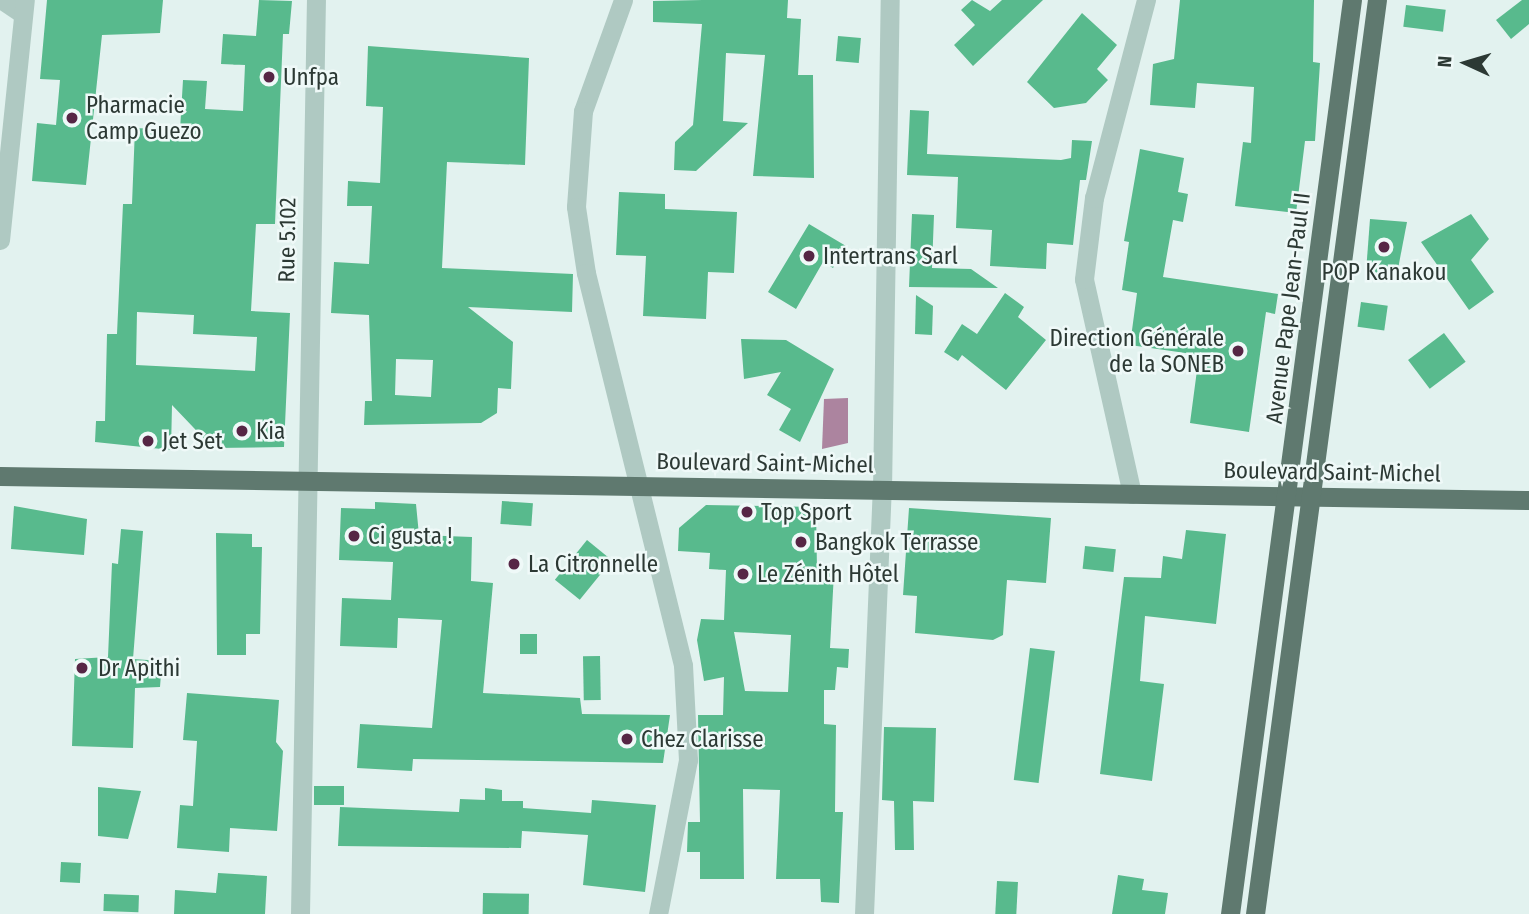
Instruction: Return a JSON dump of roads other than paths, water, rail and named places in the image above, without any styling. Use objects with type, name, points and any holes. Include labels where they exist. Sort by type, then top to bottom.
[{"type":"main road","name":"Avenue Pape Jean-Paul II","points":[[1230,914],[1288,496],[1352,0]]},
{"type":"main road","points":[[1255,914],[1316,496],[1377,0]]},
{"type":"main road","name":"Boulevard Saint-Michel","points":[[0,476],[1529,500]]},
{"type":"street","points":[[0,240],[24,7],[2,0]]},
{"type":"street","name":"Rue 5.102","points":[[300,914],[316,0]]},
{"type":"street","points":[[623,0],[583,111],[576,207],[638,486],[671,603],[686,712],[680,826],[658,914]]},
{"type":"street","points":[[864,914],[882,490],[890,0]]},
{"type":"street","points":[[1132,494],[1084,279],[1094,198],[1146,0]]},
{"type":"place","name":"Unfpa","points":[[269,77]]},
{"type":"place","name":"Pharmacie Camp Guezo","points":[[72,118]]},
{"type":"place","name":"POP Kanakou","points":[[1384,247]]},
{"type":"place","name":"Intertrans Sarl","points":[[809,256]]},
{"type":"place","name":"Direction Générale de la SONEB","points":[[1238,351]]},
{"type":"place","name":"Kia","points":[[242,431]]},
{"type":"place","name":"Jet Set","points":[[148,441]]},
{"type":"place","name":"Top Sport","points":[[747,512]]},
{"type":"place","name":"Ci gusta !","points":[[354,536]]},
{"type":"place","name":"Bangkok Terrasse","points":[[801,542]]},
{"type":"place","name":"La Citronnelle","points":[[514,564]]},
{"type":"place","name":"Le Zénith Hôtel","points":[[743,574]]},
{"type":"place","name":"Dr Apithi","points":[[82,668]]},
{"type":"place","name":"Chez Clarisse","points":[[627,739]]}]
